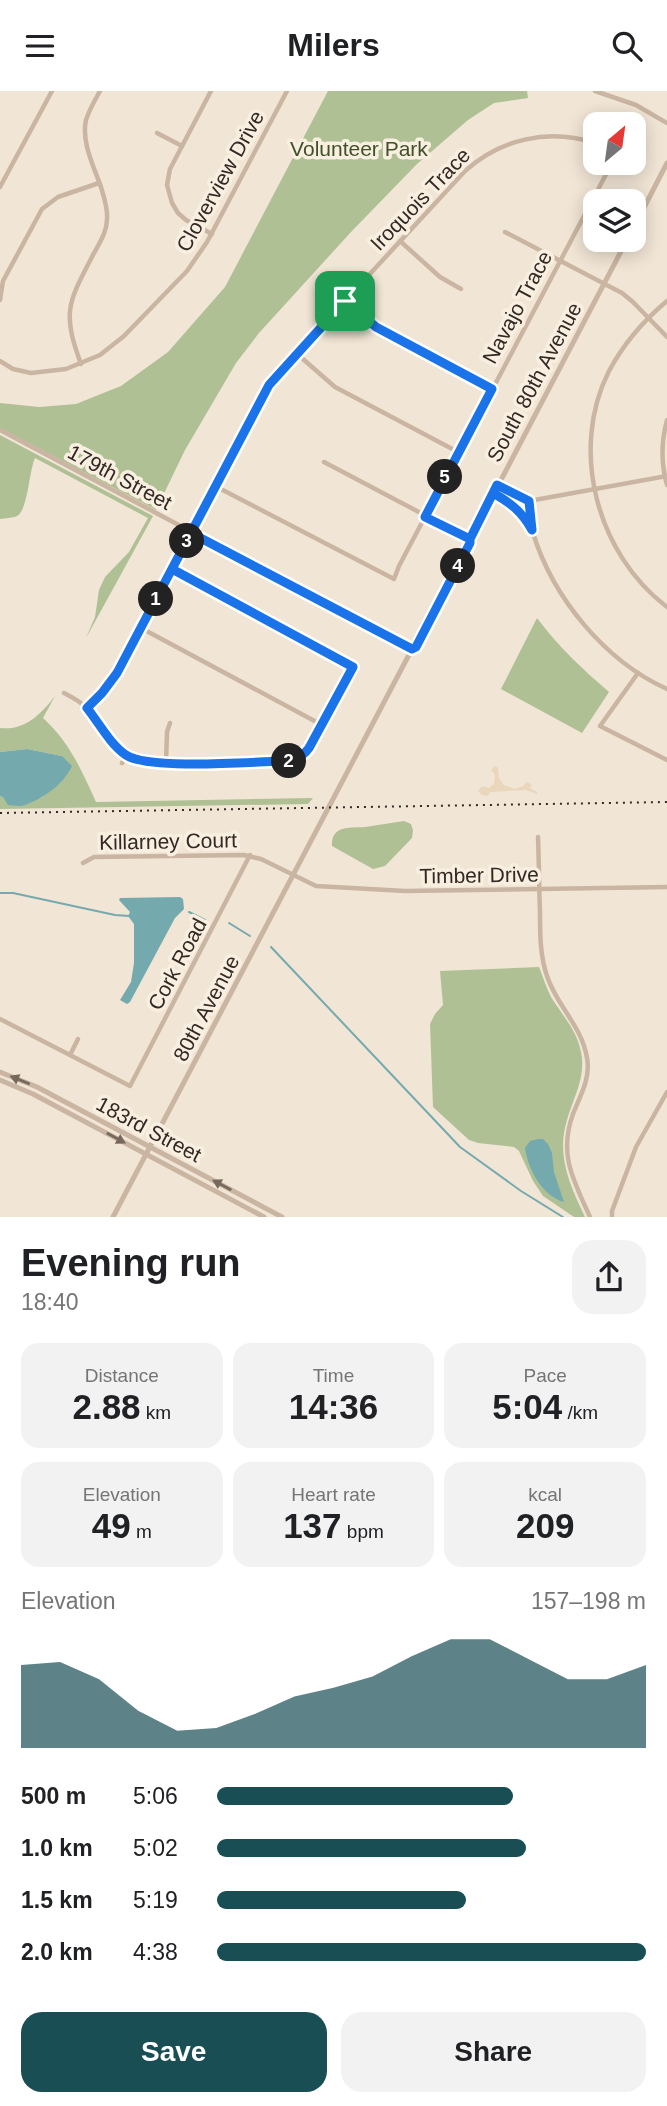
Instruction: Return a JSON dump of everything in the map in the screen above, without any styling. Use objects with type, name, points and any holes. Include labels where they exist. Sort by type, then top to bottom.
[{"type":"street","points":[[0,186],[52,91]]},
{"type":"street","points":[[81,364],[70,334],[69,312],[75,290],[106,227],[107,211],[85,135],[88,116],[100,91]]},
{"type":"street","points":[[211,91],[169,173],[167,185],[174,208],[212,234]]},
{"type":"street","name":"Cloverview Drive","points":[[0,361],[13,369],[31,373],[55,371],[81,364],[100,355],[124,336],[187,271],[212,234],[287,91]]},
{"type":"street","points":[[595,91],[636,106],[667,123]]},
{"type":"street","points":[[157,133],[182,146]]},
{"type":"street","name":"Iroquois Trace","points":[[87,708],[117,673],[269,385],[296,353],[479,159],[499,147],[524,139],[552,135],[583,140]]},
{"type":"street","points":[[646,204],[667,163]]},
{"type":"street","name":"Navajo Trace","points":[[215,486],[394,579],[458,452],[605,175]]},
{"type":"street","points":[[0,300],[4,278],[41,209],[58,197],[99,183]]},
{"type":"street","points":[[505,232],[628,297],[667,337]]},
{"type":"street","points":[[400,241],[440,277],[461,289]]},
{"type":"street","name":"South 80th Avenue","points":[[293,876],[412,649],[416,647],[497,485],[621,252]]},
{"type":"street","points":[[345,301],[376,327],[492,389]]},
{"type":"street","points":[[667,302],[648,318],[627,342],[616,360],[600,395],[592,428],[591,449],[594,490],[603,521],[618,552],[643,586],[667,607]]},
{"type":"street","points":[[296,353],[335,387],[458,452]]},
{"type":"street","points":[[667,420],[663,444],[667,485]]},
{"type":"street","name":"179th Street","points":[[0,431],[412,649]]},
{"type":"street","points":[[324,462],[470,539]]},
{"type":"street","points":[[509,502],[522,505],[529,501],[666,477]]},
{"type":"street","points":[[497,485],[529,501]]},
{"type":"street","points":[[493,493],[509,502],[524,516],[545,563],[574,611],[599,641],[638,673],[667,689]]},
{"type":"street","points":[[529,501],[532,530]]},
{"type":"street","points":[[64,693],[87,708],[127,755],[146,762],[166,764],[290,761],[305,753],[353,667],[172,569]]},
{"type":"street","points":[[141,628],[322,725]]},
{"type":"street","points":[[638,673],[600,726],[667,760]]},
{"type":"street","points":[[166,764],[167,732],[170,723]]},
{"type":"street","points":[[122,763],[127,755]]},
{"type":"street","points":[[538,837],[542,958],[547,978],[582,1039],[587,1059],[585,1086],[573,1116],[567,1154],[570,1173],[590,1217]]},
{"type":"street","name":"Killarney Court","points":[[83,863],[94,857],[250,855],[293,876]]},
{"type":"street","name":"Cork Road","points":[[70,1055],[130,1086],[250,855]]},
{"type":"street","name":"Timber Drive","points":[[293,876],[316,886],[405,891],[667,887]]},
{"type":"street","name":"80th Avenue","points":[[146,1155],[293,876]]},
{"type":"street","points":[[0,1019],[70,1055],[78,1039]]},
{"type":"street","name":"183rd Street","points":[[0,1072],[37,1087],[282,1217]]},
{"type":"street","name":"183rd Street","points":[[0,1080],[33,1094],[264,1217]]},
{"type":"street","points":[[612,1217],[635,1147],[667,1091]]},
{"type":"street","points":[[113,1217],[146,1155]]},
{"type":"green space","name":"Volunteer Park","points":[[328,91],[527,91],[528,98],[494,103],[468,120],[417,164],[259,333],[236,363],[185,450],[156,510],[0,428],[0,403],[39,407],[76,404],[121,386],[168,352],[225,287]]},
{"type":"green space","points":[[0,435],[153,516],[86,638],[95,617],[99,590],[105,577],[129,552],[148,518],[35,458],[21,512],[15,517],[0,519]]},
{"type":"green space","points":[[537,618],[571,657],[609,692],[582,733],[501,689]]},
{"type":"green space","points":[[55,696],[43,718],[68,747],[96,802],[313,798],[308,804],[0,809],[0,796],[29,802],[43,797],[62,756],[27,749],[0,752],[0,728],[17,727],[32,720]]},
{"type":"green space","points":[[404,821],[411,824],[412,838],[385,866],[373,869],[332,846],[335,834],[342,829]]},
{"type":"green space","points":[[539,967],[551,997],[578,1040],[582,1058],[578,1090],[567,1120],[563,1146],[566,1170],[585,1217],[574,1217],[543,1196],[519,1151],[514,1147],[469,1140],[433,1107],[430,1024],[443,1005],[440,971]]},
{"type":"shaded area","points":[[495,766],[504,785],[515,789],[527,782],[537,794],[526,790],[482,795],[478,791],[482,786],[489,788],[494,784],[495,774],[491,770]]},
{"type":"water","points":[[27,749],[62,756],[72,766],[64,779],[46,795],[23,806],[8,805],[0,796],[0,752]]},
{"type":"water","points":[[183,899],[184,909],[175,918],[127,1004],[120,1000],[131,982],[134,924],[128,916],[130,912],[119,900]]},
{"type":"water","points":[[543,1139],[548,1144],[552,1153],[554,1172],[564,1202],[543,1188],[529,1164],[525,1148],[530,1141]]},
{"type":"waterway","points":[[0,893],[13,893],[129,916]]},
{"type":"waterway","points":[[189,912],[205,920]]},
{"type":"waterway","points":[[229,923],[250,936]]},
{"type":"waterway","points":[[271,947],[460,1147],[521,1191],[563,1217]]},
{"type":"railway","points":[[0,813],[667,802]]},
{"type":"route","points":[[345,301],[269,385],[117,673],[87,708],[127,755],[146,762],[166,764],[290,761],[309,748],[353,667],[172,569],[191,533],[412,649],[416,647],[470,543],[470,539],[493,493],[509,502],[517,508],[532,530],[529,501],[497,485],[470,539],[425,517],[492,389],[376,327],[345,301]]}]
